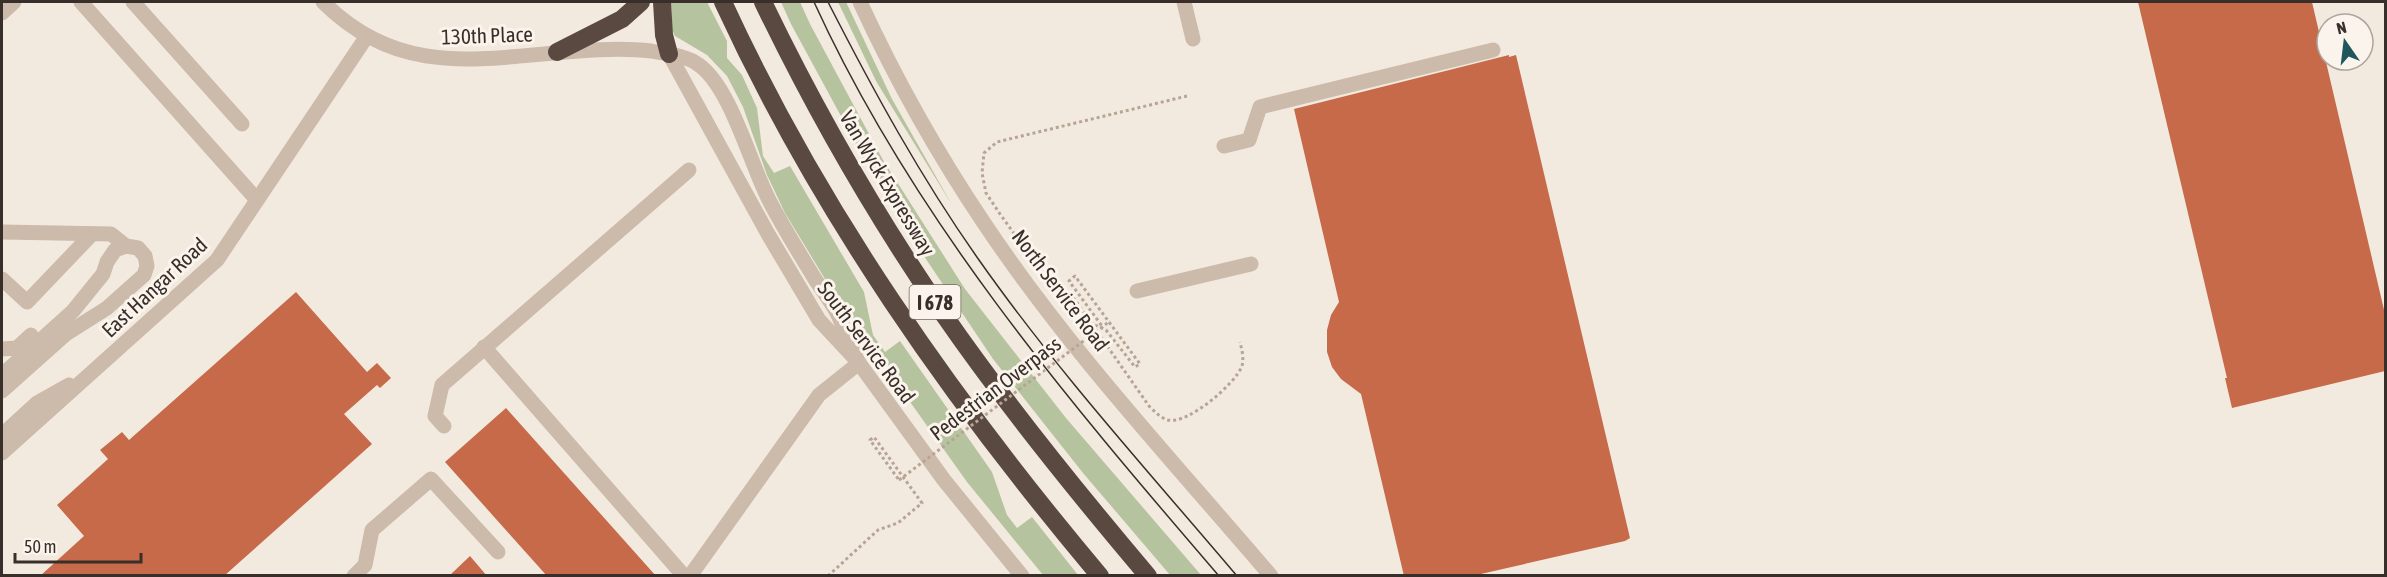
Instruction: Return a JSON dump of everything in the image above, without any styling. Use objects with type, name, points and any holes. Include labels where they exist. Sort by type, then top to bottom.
[{"type":"highway","points":[[557,52],[622,19],[641,2]]},
{"type":"highway","points":[[662,2],[664,34],[669,54]]},
{"type":"highway","name":"I 678","points":[[723,2],[810,169],[889,298],[977,422],[1100,576]]},
{"type":"highway","name":"Van Wyck Expressway","points":[[763,2],[802,81],[842,152],[916,273],[1034,438],[1148,576]]},
{"type":"street","points":[[2,13],[14,2]]},
{"type":"street","points":[[81,2],[257,200]]},
{"type":"street","points":[[133,2],[242,124]]},
{"type":"street","name":"130th Place","points":[[323,2],[337,16],[367,36],[402,51],[434,58],[478,59],[630,49],[669,54],[698,63],[711,75],[721,90],[760,182],[800,255],[837,312],[859,363]]},
{"type":"street","name":"North Service Road","points":[[860,2],[918,116],[968,198],[1008,257],[1113,392],[1271,576]]},
{"type":"street","points":[[1184,2],[1193,39]]},
{"type":"street","name":"East Hangar Road","points":[[2,453],[217,260],[367,36]]},
{"type":"street","points":[[1224,146],[1249,140],[1260,107],[1493,50]]},
{"type":"street","name":"South Service Road","points":[[669,54],[768,234],[819,320],[859,363],[945,480],[1022,576]]},
{"type":"street","points":[[444,426],[435,416],[442,385],[689,170]]},
{"type":"street","points":[[2,232],[111,234],[126,246],[138,248],[145,256],[147,266],[144,274],[107,308],[66,334],[2,391]]},
{"type":"street","points":[[2,279],[27,302],[92,234]]},
{"type":"street","points":[[2,375],[74,311],[103,274],[115,250],[126,246]]},
{"type":"street","points":[[1137,291],[1251,264]]},
{"type":"street","points":[[2,349],[17,348],[56,313],[74,311]]},
{"type":"street","points":[[484,347],[684,576]]},
{"type":"street","points":[[690,576],[819,395],[859,363]]},
{"type":"street","points":[[2,435],[37,403],[95,370]]},
{"type":"street","points":[[354,576],[365,566],[372,530],[431,479],[498,552]]},
{"type":"path","points":[[1187,96],[997,142],[984,153],[982,173],[986,193],[1046,278],[1073,297],[1095,325],[1149,406],[1158,415],[1169,420],[1180,420],[1191,416],[1235,377],[1243,362],[1240,342]]},
{"type":"path","points":[[1095,325],[1106,330],[1135,367],[1140,364],[1075,276],[1069,280],[1102,326]]},
{"type":"path","name":"Pedestrian Overpass","points":[[828,576],[878,530],[898,523],[922,503],[874,437],[870,440],[899,480],[1102,326],[1110,321]]},
{"type":"green space","points":[[671,2],[707,2],[727,41],[727,58],[742,75],[757,108],[763,156],[774,173],[790,166],[864,292],[873,335],[885,352],[900,341],[992,472],[1007,515],[1017,528],[1032,517],[1078,575],[1043,575],[967,482],[839,302],[785,213],[767,175],[743,107],[727,76],[707,55],[675,36],[672,30]]},
{"type":"green space","points":[[781,2],[800,2],[883,160],[965,289],[1066,418],[1201,575],[1170,575],[1083,473],[993,359],[887,201]]},
{"type":"green space","points":[[838,2],[846,2],[892,99],[952,205],[876,81]]},
{"type":"building","points":[[2138,2],[2312,2],[2315,15],[2315,72],[2328,72],[2385,314],[2385,371],[2232,408],[2225,378],[2227,378]]},
{"type":"building","points":[[1509,55],[1509,57],[1516,55],[1630,538],[1472,576],[1404,576],[1361,394],[1341,379],[1332,367],[1327,352],[1327,330],[1331,315],[1339,302],[1294,109]]},
{"type":"building","points":[[296,292],[367,372],[377,363],[391,378],[380,388],[377,385],[344,414],[372,444],[224,576],[40,576],[84,536],[57,505],[108,459],[100,450],[122,432],[129,440]]},
{"type":"building","points":[[506,408],[656,576],[547,576],[445,462]]},
{"type":"building","points":[[470,556],[487,576],[449,576]]},
{"type":"tram line","points":[[814,2],[853,81],[897,157],[945,231],[1049,373],[1219,576]]},
{"type":"tram line","points":[[828,2],[899,133],[937,197],[979,260],[1040,342],[1237,576]]}]
